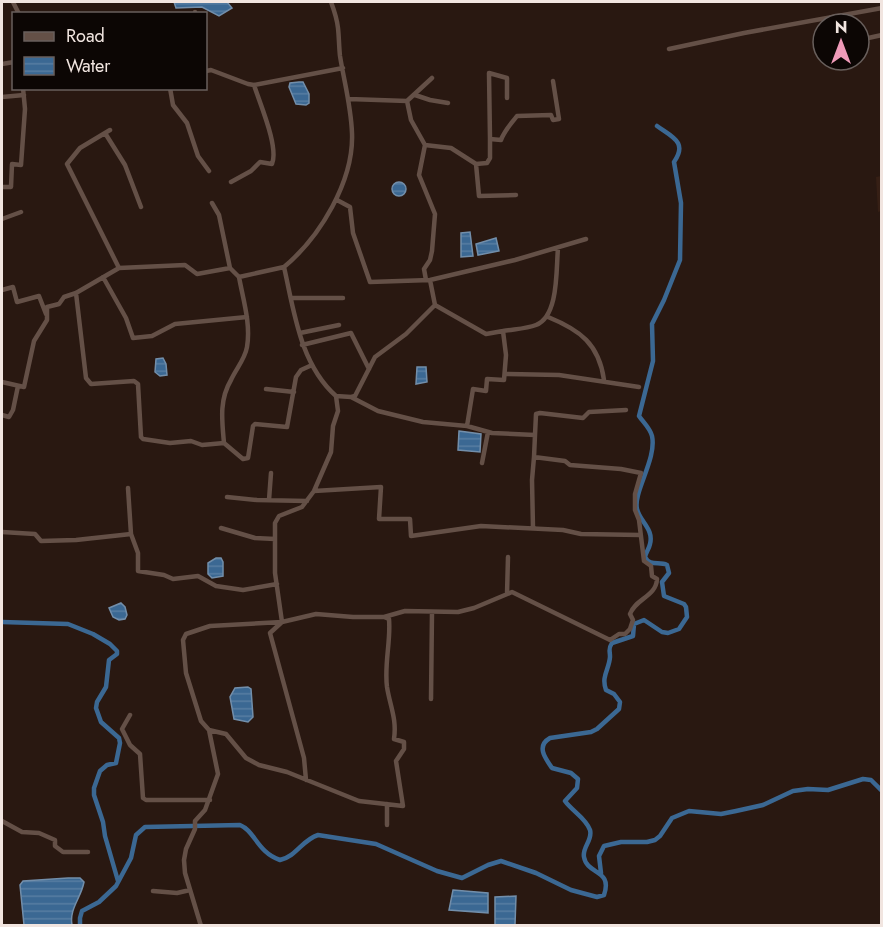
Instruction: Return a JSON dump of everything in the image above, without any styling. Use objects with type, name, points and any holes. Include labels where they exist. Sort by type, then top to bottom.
[{"type":"street","points":[[239,278],[284,267],[310,239],[337,200],[351,161],[352,134],[349,99],[342,68],[338,27],[331,2]]},
{"type":"street","points":[[669,49],[882,8]]},
{"type":"street","points":[[207,71],[212,70],[254,85],[342,68]]},
{"type":"street","points":[[425,145],[451,148],[476,164],[487,163],[490,158],[489,73],[507,78],[507,98]]},
{"type":"street","points":[[349,99],[387,99],[407,102],[432,78]]},
{"type":"street","points":[[490,139],[501,140],[503,133],[517,116],[551,115],[553,120],[559,119],[553,81]]},
{"type":"street","points":[[231,182],[251,171],[260,162],[272,164],[275,156],[271,135],[254,85]]},
{"type":"street","points":[[2,187],[11,186],[12,164],[21,165],[25,109],[23,90]]},
{"type":"street","points":[[170,90],[173,105],[187,123],[198,156],[209,171]]},
{"type":"street","points":[[2,97],[24,95]]},
{"type":"street","points":[[415,95],[448,103]]},
{"type":"street","points":[[407,102],[411,120],[425,145],[419,175],[435,214],[432,250],[430,260],[424,269],[435,305],[486,334],[537,325],[548,317],[555,292],[558,248]]},
{"type":"street","points":[[119,268],[66,164],[80,148],[107,132],[125,165],[141,207]]},
{"type":"street","points":[[476,164],[479,196],[516,195]]},
{"type":"street","points":[[337,200],[350,207],[353,233],[370,282],[428,280],[558,248],[585,239]]},
{"type":"street","points":[[212,203],[219,215],[230,268],[239,278],[247,317],[247,347],[230,381],[221,406],[224,443],[243,459],[248,458],[255,424],[287,427],[297,373],[312,364]]},
{"type":"street","points":[[2,219],[21,213]]},
{"type":"street","points":[[2,382],[24,387],[34,341],[47,320],[47,307],[59,304],[64,297],[76,293],[119,268],[185,265],[199,274],[230,268]]},
{"type":"street","points":[[284,267],[302,345],[312,364],[336,396],[351,398],[378,411],[423,422],[467,426],[488,432],[535,435]]},
{"type":"street","points":[[103,277],[126,318],[133,338],[152,336],[175,324],[247,317]]},
{"type":"street","points":[[2,290],[13,287],[17,302],[39,296],[47,315]]},
{"type":"street","points":[[76,293],[86,378],[91,384],[134,381],[138,384],[141,437],[170,443],[191,441],[202,445],[224,443]]},
{"type":"street","points":[[291,298],[343,298]]},
{"type":"street","points":[[351,398],[357,393],[375,357],[406,334],[435,305]]},
{"type":"street","points":[[548,317],[571,328],[590,343],[602,366],[604,380]]},
{"type":"street","points":[[300,333],[339,325]]},
{"type":"street","points":[[467,426],[473,389],[486,391],[487,379],[504,380],[503,331]]},
{"type":"street","points":[[302,345],[351,333],[369,369]]},
{"type":"street","points":[[505,374],[559,375],[639,387]]},
{"type":"street","points":[[2,415],[9,417],[13,410],[18,386]]},
{"type":"street","points":[[266,389],[294,392]]},
{"type":"street","points":[[282,622],[277,584],[274,523],[279,516],[302,507],[314,491],[331,452],[333,426],[338,411],[336,396]]},
{"type":"street","points":[[533,528],[532,480],[536,414],[583,418],[589,412],[626,410]]},
{"type":"street","points":[[482,463],[488,432]]},
{"type":"street","points":[[201,926],[184,861],[186,849],[195,829],[195,821],[210,800],[218,774],[209,730],[201,721],[186,673],[183,640],[186,634],[210,626],[282,622],[315,614],[384,617],[405,611],[458,612],[474,608],[512,592],[610,640],[619,634],[625,634],[630,629],[633,620],[630,614],[632,608],[639,600],[649,596],[657,582],[657,579],[652,576],[651,566],[644,561],[635,503],[641,473],[570,465],[565,461],[534,457]]},
{"type":"street","points":[[269,500],[271,473]]},
{"type":"street","points":[[314,491],[381,487],[379,519],[410,519],[411,536],[481,526],[563,530],[582,534],[640,535]]},
{"type":"street","points":[[128,488],[131,534],[138,553],[138,571],[164,575],[173,579],[198,576],[216,586],[243,590],[277,584]]},
{"type":"street","points":[[227,497],[307,501]]},
{"type":"street","points":[[221,528],[255,538],[275,539]]},
{"type":"street","points":[[2,532],[35,534],[40,541],[131,534]]},
{"type":"street","points":[[507,594],[508,557]]},
{"type":"street","points":[[431,699],[432,612]]},
{"type":"street","points":[[209,730],[225,734],[246,758],[259,765],[288,772],[359,801],[403,806],[396,761],[404,749],[404,742],[394,739],[396,725],[387,680],[389,619],[384,617]]},
{"type":"street","points":[[282,622],[270,633],[304,758],[306,780]]},
{"type":"street","points":[[130,715],[122,729],[130,745],[140,754],[143,798],[146,800],[210,800]]},
{"type":"street","points":[[387,804],[387,825]]},
{"type":"street","points":[[2,821],[22,832],[39,833],[55,840],[55,846],[63,852],[88,852]]},
{"type":"street","points":[[153,891],[177,893],[190,890]]},
{"type":"shaded area","points":[[881,176],[881,211],[878,212],[876,177]]},
{"type":"water","points":[[174,2],[227,2],[232,8],[219,16],[202,7],[176,8]]},
{"type":"water","points":[[303,82],[309,94],[309,103],[306,105],[296,104],[289,87],[290,83]]},
{"type":"water","points":[[399,182],[404,184],[406,189],[404,194],[399,196],[394,194],[392,189],[394,184]]},
{"type":"water","points":[[470,232],[473,256],[461,257],[461,233]]},
{"type":"water","points":[[496,238],[499,251],[478,255],[476,244]]},
{"type":"water","points":[[163,358],[167,375],[160,376],[155,372],[156,359]]},
{"type":"water","points":[[417,367],[426,367],[427,382],[416,384]]},
{"type":"water","points":[[459,431],[481,434],[480,452],[458,450]]},
{"type":"water","points":[[221,558],[223,562],[223,576],[212,578],[208,574],[208,563]]},
{"type":"water","points":[[121,603],[127,615],[125,619],[119,620],[113,617],[109,608]]},
{"type":"water","points":[[248,687],[251,689],[253,717],[248,722],[234,719],[230,697],[235,688]]},
{"type":"water","points":[[80,878],[84,882],[72,914],[72,925],[24,925],[20,885],[23,881]]},
{"type":"water","points":[[453,890],[488,893],[488,913],[449,910]]},
{"type":"water","points":[[516,896],[515,925],[495,925],[495,897]]},
{"type":"waterway","points":[[80,926],[82,911],[99,902],[116,886],[131,858],[136,835],[145,827],[240,825],[266,852],[280,860],[291,855],[312,837],[318,835],[376,844],[437,871],[462,878],[501,861],[536,873],[571,890],[597,897],[604,895],[605,881],[586,863],[584,857],[591,834],[590,830],[565,801],[577,788],[578,779],[571,773],[552,768],[543,752],[543,745],[550,738],[591,732],[619,709],[620,702],[614,694],[606,690],[605,685],[612,643],[633,636],[634,624],[644,620],[662,632],[668,633],[679,629],[687,617],[684,604],[664,596],[662,582],[669,573],[667,565],[649,562],[645,557],[651,539],[637,509],[638,494],[653,445],[651,433],[639,416],[653,361],[652,324],[680,260],[681,203],[674,162],[678,155],[679,145],[673,137],[657,126]]},
{"type":"waterway","points":[[2,622],[68,624],[93,634],[117,651],[117,654],[109,660],[106,687],[96,708],[101,722],[119,738],[120,743],[116,763],[107,765],[100,771],[94,795],[118,881]]},
{"type":"waterway","points":[[601,873],[599,856],[604,846],[621,842],[655,840],[672,818],[689,811],[721,814],[763,805],[793,791],[828,790],[863,779],[871,780],[882,791]]}]
